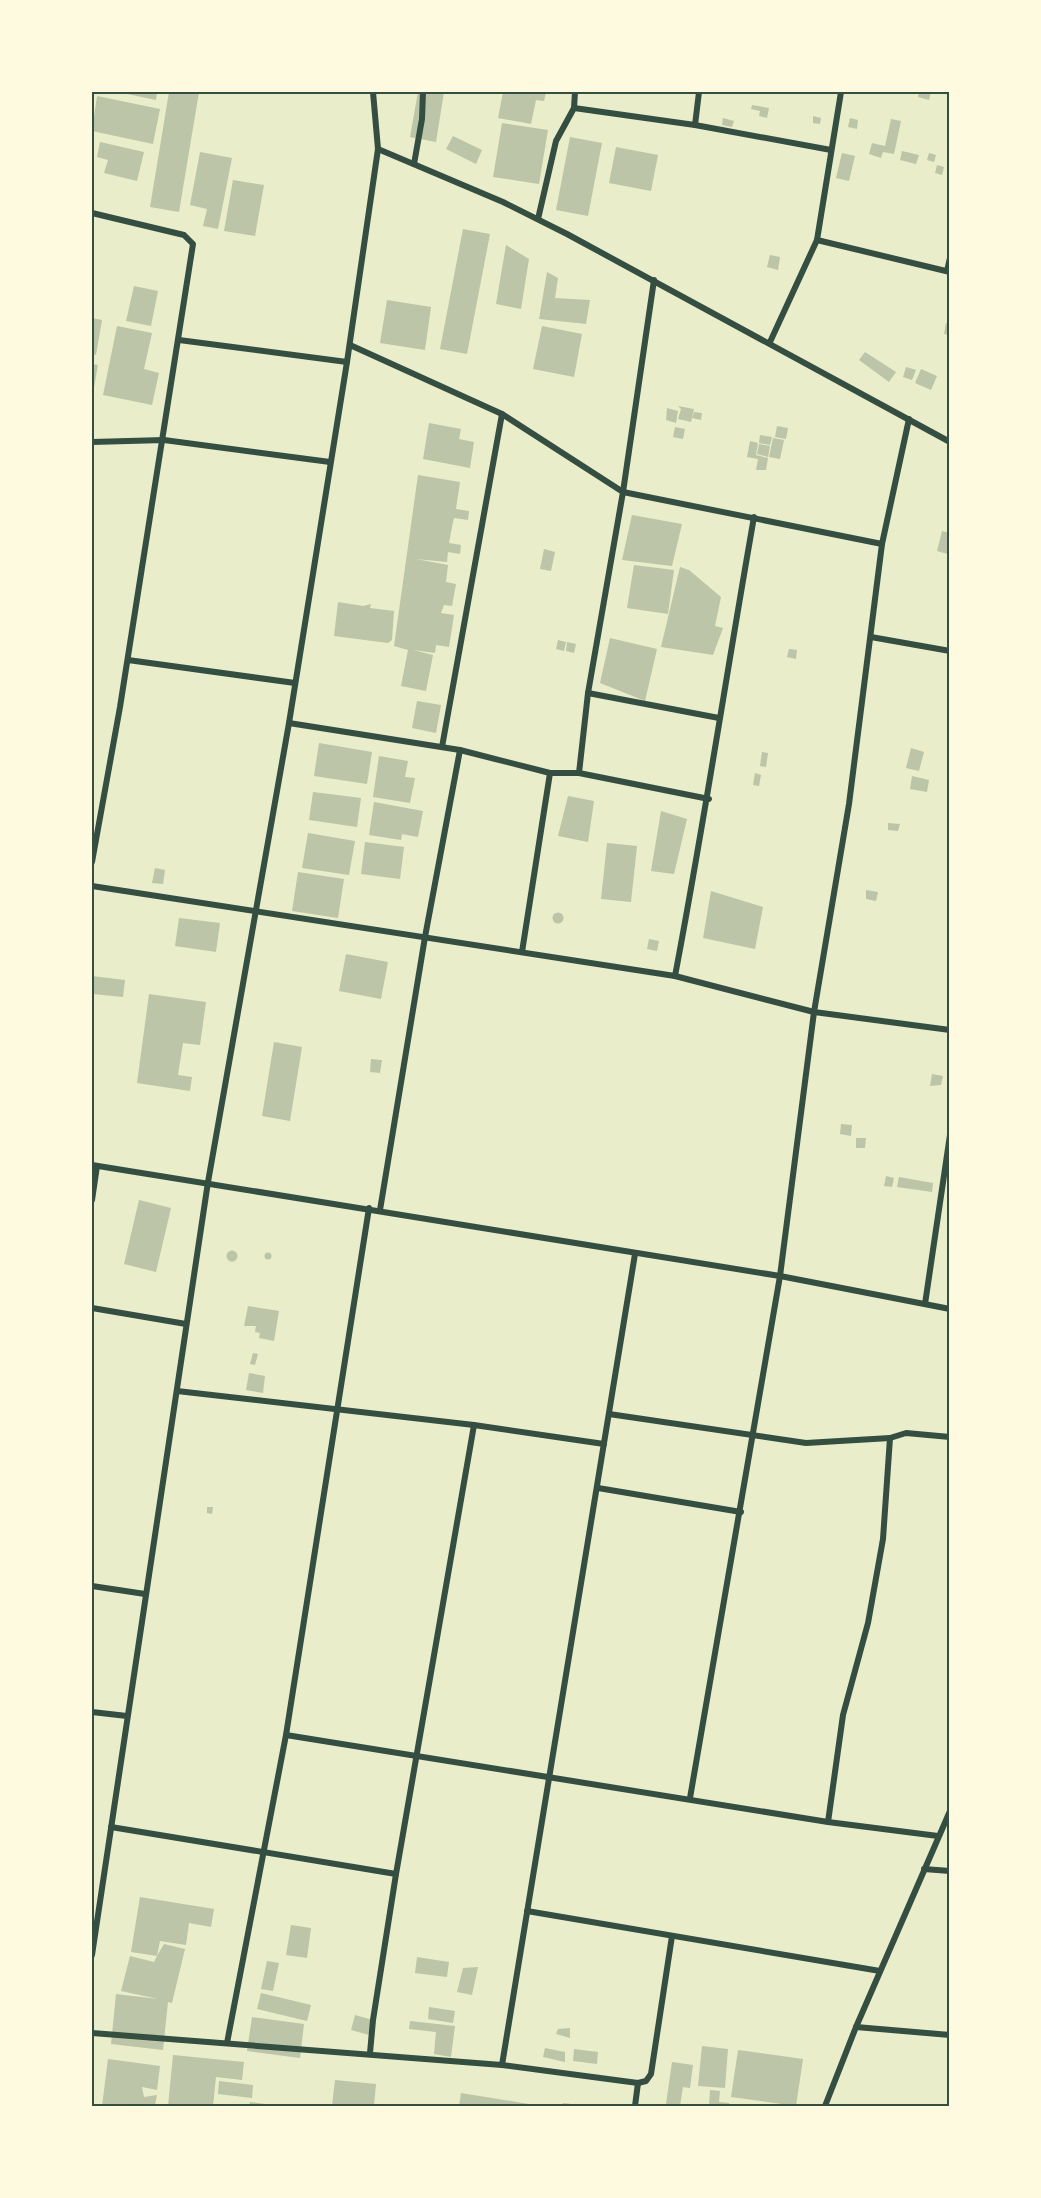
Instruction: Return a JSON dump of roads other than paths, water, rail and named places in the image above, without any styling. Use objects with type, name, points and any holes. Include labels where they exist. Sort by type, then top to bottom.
[{"type":"street","points":[[92,1956],[208,1182],[254,910],[289,723],[350,345],[378,148],[373,92]]},
{"type":"street","points":[[414,164],[422,119],[423,92]]},
{"type":"street","points":[[538,219],[556,141],[574,108],[575,92]]},
{"type":"street","points":[[695,125],[699,92]]},
{"type":"street","points":[[770,342],[817,240],[841,92]]},
{"type":"street","points":[[574,108],[695,125],[831,150]]},
{"type":"street","points":[[378,148],[538,219],[770,342],[950,442]]},
{"type":"street","points":[[92,213],[184,235],[194,244],[128,660],[92,862]]},
{"type":"street","points":[[817,240],[948,272],[950,258]]},
{"type":"street","points":[[579,773],[588,693],[623,492],[654,280]]},
{"type":"street","points":[[180,340],[347,362]]},
{"type":"street","points":[[350,345],[502,414],[623,492],[882,544]]},
{"type":"street","points":[[442,747],[502,414]]},
{"type":"street","points":[[690,1798],[780,1276],[814,1012],[849,804],[882,544],[909,419]]},
{"type":"street","points":[[92,442],[164,440],[330,462]]},
{"type":"street","points":[[675,976],[709,799],[719,718],[753,517]]},
{"type":"street","points":[[870,637],[950,651]]},
{"type":"street","points":[[128,660],[295,683]]},
{"type":"street","points":[[588,693],[719,718]]},
{"type":"street","points":[[289,723],[460,750],[550,773],[579,773],[709,799]]},
{"type":"street","points":[[380,1210],[424,937],[460,750]]},
{"type":"street","points":[[522,952],[550,773]]},
{"type":"street","points":[[92,886],[675,976],[814,1012],[950,1030]]},
{"type":"street","points":[[925,1304],[950,1135]]},
{"type":"street","points":[[92,1200],[94,1166],[208,1182],[635,1254],[780,1276],[950,1310]]},
{"type":"street","points":[[227,2043],[286,1735],[369,1208]]},
{"type":"street","points":[[502,2065],[635,1254]]},
{"type":"street","points":[[92,1308],[186,1324]]},
{"type":"street","points":[[177,1391],[474,1425],[604,1444]]},
{"type":"street","points":[[609,1414],[806,1443],[890,1438],[906,1433],[950,1437]]},
{"type":"street","points":[[370,2054],[373,2020],[396,1874],[474,1425]]},
{"type":"street","points":[[828,1822],[843,1715],[868,1623],[883,1539],[889,1490],[890,1438]]},
{"type":"street","points":[[598,1488],[741,1512]]},
{"type":"street","points":[[92,1586],[145,1594]]},
{"type":"street","points":[[92,1712],[127,1716]]},
{"type":"street","points":[[286,1735],[690,1798],[828,1822],[938,1836]]},
{"type":"street","points":[[825,2106],[856,2027],[950,1811]]},
{"type":"street","points":[[111,1827],[396,1874]]},
{"type":"street","points":[[924,1869],[950,1871]]},
{"type":"street","points":[[527,1911],[880,1971]]},
{"type":"street","points":[[92,2033],[502,2065],[638,2083],[646,2080],[651,2074],[672,1936]]},
{"type":"street","points":[[856,2027],[950,2035]]},
{"type":"street","points":[[635,2106],[638,2083]]}]
